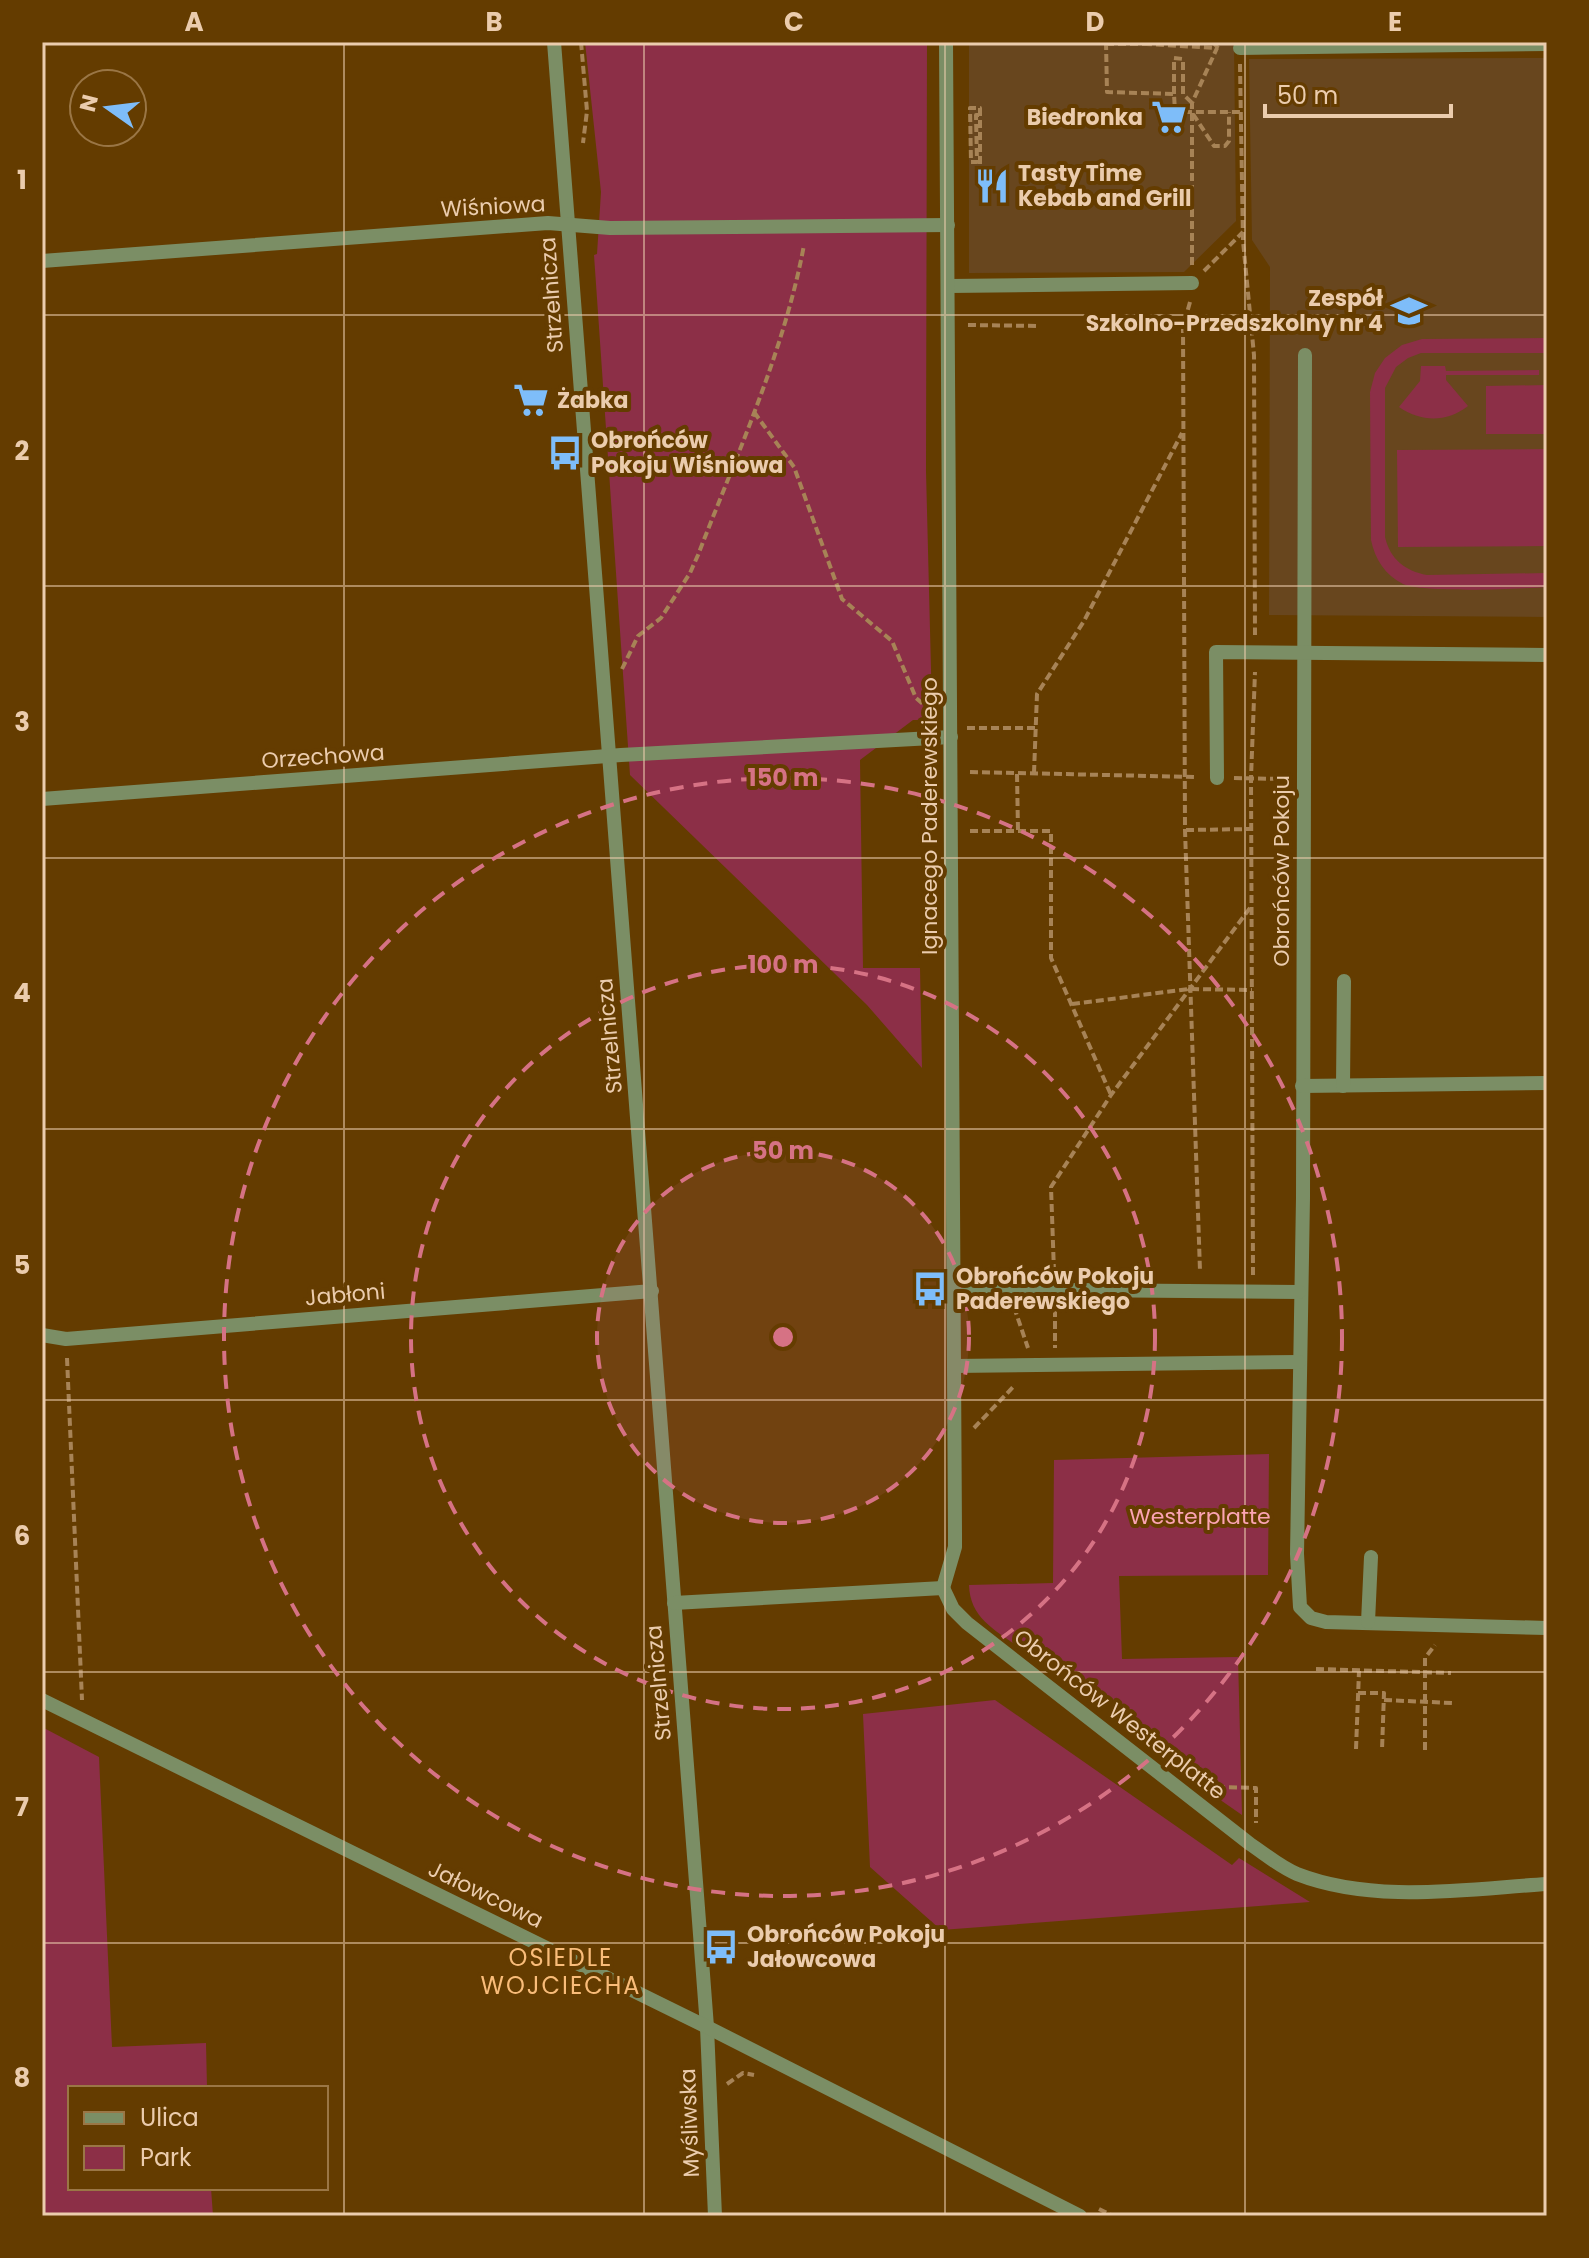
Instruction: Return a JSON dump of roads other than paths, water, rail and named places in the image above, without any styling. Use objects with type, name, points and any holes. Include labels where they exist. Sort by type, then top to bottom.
[{"type":"street","name":"Strzelnicza","points":[[554,42],[707,2027]]},
{"type":"street","name":"Ignacego Paderewskiego","points":[[943,1588],[955,1547],[946,42]]},
{"type":"street","points":[[1240,48],[1547,44]]},
{"type":"street","name":"Wiśniowa","points":[[42,261],[506,226],[948,225]]},
{"type":"street","points":[[949,286],[1196,279]]},
{"type":"street","name":"Obrońców Pokoju","points":[[1302,1086],[1305,355]]},
{"type":"street","points":[[1217,778],[1216,652],[1547,655]]},
{"type":"street","name":"Orzechowa","points":[[42,799],[608,756],[951,737]]},
{"type":"street","points":[[1343,1086],[1344,981]]},
{"type":"street","points":[[1547,1083],[1302,1086],[1297,1588],[1300,1607],[1311,1618],[1326,1622],[1547,1628]]},
{"type":"street","points":[[953,1289],[1299,1292]]},
{"type":"street","name":"Jabłoni","points":[[42,1335],[66,1339],[652,1291]]},
{"type":"street","points":[[954,1366],[1299,1362]]},
{"type":"street","points":[[1368,1622],[1371,1557]]},
{"type":"street","points":[[674,1603],[943,1588]]},
{"type":"street","name":"Obrońców Westerplatte","points":[[943,1588],[953,1609],[967,1623],[1250,1844],[1297,1874],[1353,1888],[1400,1891],[1547,1884]]},
{"type":"street","name":"Jałowcowa","points":[[42,1700],[707,2027],[1080,2216]]},
{"type":"street","name":"Myśliwska","points":[[707,2027],[715,2216]]},
{"type":"place","name":"Biedronka","points":[[1169,117]]},
{"type":"place","name":"Tasty Time Kebab and Grill","points":[[992,186]]},
{"type":"place","name":"Zespół Szkolno-Przedszkolny nr 4","points":[[1409,311]]},
{"type":"place","name":"Żabka","points":[[531,400]]},
{"type":"place","name":"Obrońców Pokoju Wiśniowa","points":[[565,453]]},
{"type":"place","name":"Obrońców Pokoju Paderewskiego","points":[[930,1289]]},
{"type":"place","name":"Obrońców Pokoju Jałowcowa","points":[[721,1947]]},
{"type":"district","name":"OSIEDLE WOJCIECHA","points":[[561,1972]]},
{"type":"park label","name":"Westerplatte","points":[[1200,1516]]}]
